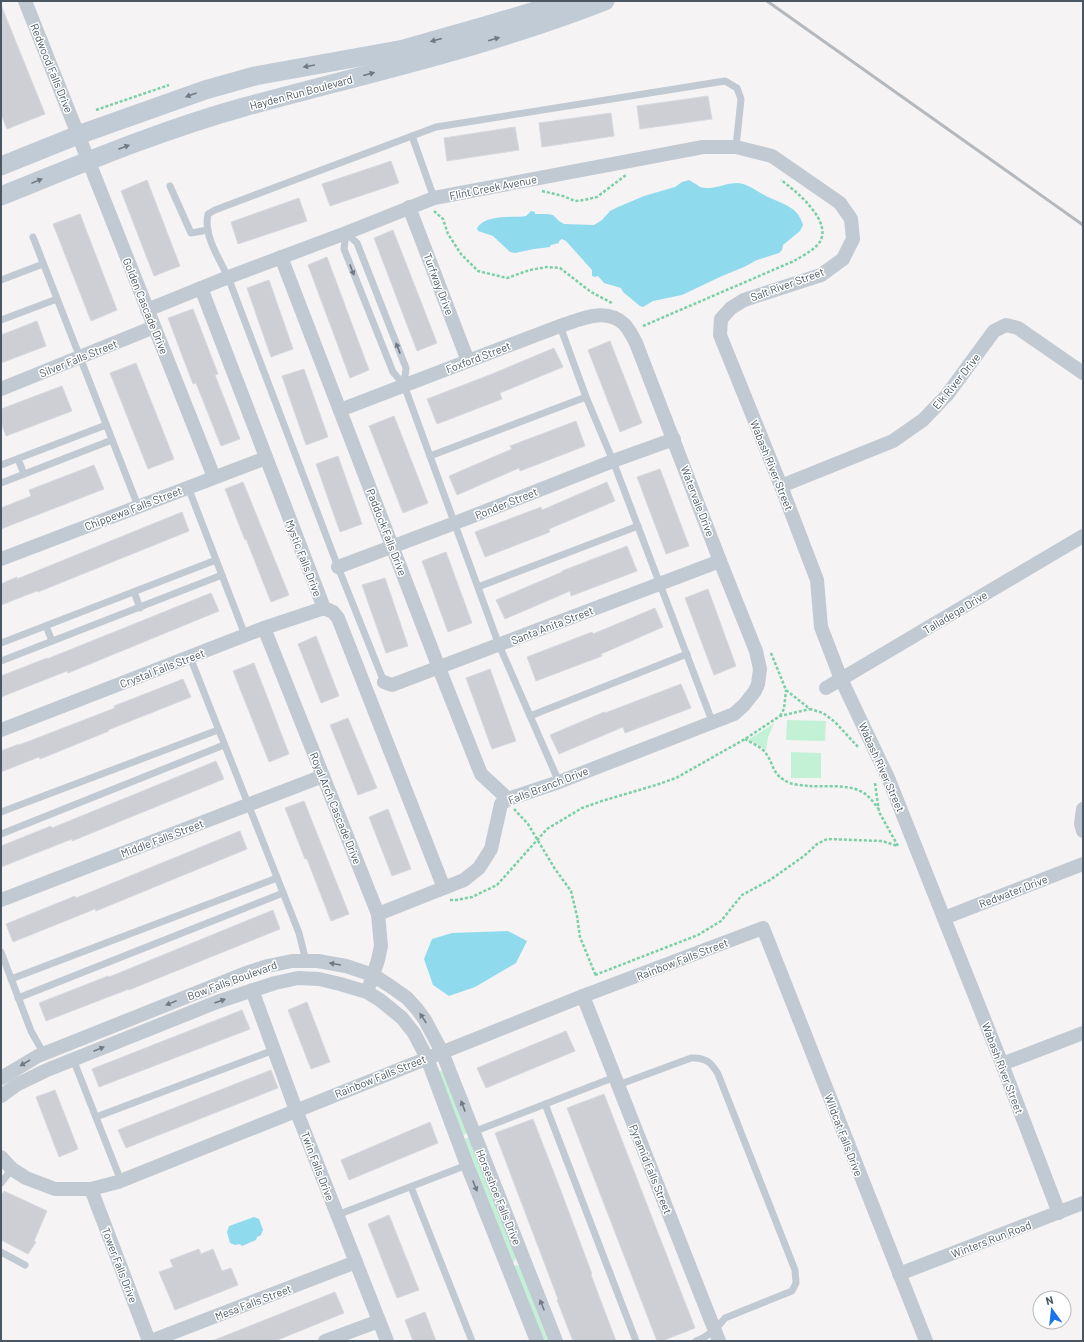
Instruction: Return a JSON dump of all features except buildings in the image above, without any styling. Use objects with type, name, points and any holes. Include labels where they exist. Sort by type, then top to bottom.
[{"type":"main road","name":"Hayden Run Boulevard","points":[[1,166],[78,135],[205,90],[255,76],[404,48],[568,1]]},
{"type":"main road","name":"Hayden Run Boulevard","points":[[1,196],[87,161],[191,123],[244,107],[302,93],[499,38],[549,22],[605,1]]},
{"type":"street","name":"Redwood Falls Drive","points":[[25,1],[78,135]]},
{"type":"street","name":"Golden Cascade Drive","points":[[78,135],[87,161],[214,477]]},
{"type":"street","name":"Flint Creek Avenue","points":[[147,310],[409,207],[437,203],[703,147],[736,146],[772,156],[840,203]]},
{"type":"street","name":"Salt River Street","points":[[721,320],[731,308],[744,300],[821,274],[843,259],[853,239],[851,219],[840,203]]},
{"type":"street","name":"Turfway Drive","points":[[409,207],[468,361]]},
{"type":"street","name":"Paddock Falls Drive","points":[[281,257],[481,774],[508,798]]},
{"type":"street","name":"Mystic Falls Drive","points":[[201,288],[324,608],[333,612],[338,618],[445,894]]},
{"type":"street","name":"Foxford Street","points":[[340,410],[592,315],[609,316],[617,319]]},
{"type":"street","name":"Watervale Drive","points":[[617,319],[625,326],[636,342],[720,561],[756,650],[760,669],[758,684],[755,691]]},
{"type":"street","name":"Wabash River Street","points":[[721,320],[720,335],[817,580],[821,627],[842,679],[889,780],[1002,1064],[1059,1213]]},
{"type":"street","name":"Elk River Drive","points":[[781,486],[893,441],[923,420],[947,395],[994,331],[1006,325],[1018,328],[1083,373]]},
{"type":"street","name":"Silver Falls Street","points":[[1,389],[154,327]]},
{"type":"street","name":"Ponder Street","points":[[338,567],[674,439]]},
{"type":"street","name":"Chippewa Falls Street","points":[[1,559],[266,458]]},
{"type":"street","name":"Talladega Drive","points":[[826,688],[1083,536]]},
{"type":"street","name":"Santa Anita Street","points":[[384,682],[392,685],[720,561]]},
{"type":"street","name":"Crystal Falls Street","points":[[1,730],[264,628],[324,608]]},
{"type":"street","name":"Royal Arch Cascade Drive","points":[[264,628],[378,914],[381,946],[378,960],[367,992]]},
{"type":"street","name":"Falls Branch Drive","points":[[378,914],[445,894],[479,868],[491,849],[501,804],[508,798],[559,782],[734,714],[744,705],[755,691]]},
{"type":"street","name":"Middle Falls Street","points":[[1,900],[323,776]]},
{"type":"street","points":[[1083,809],[1081,824],[1083,831]]},
{"type":"street","name":"Redwater Drive","points":[[944,918],[1083,864]]},
{"type":"street","name":"Rainbow Falls Street","points":[[1,1157],[12,1169],[26,1178],[55,1189],[91,1189],[121,1181],[583,996],[763,928]]},
{"type":"street","name":"Wildcat Falls Drive","points":[[763,928],[926,1341]]},
{"type":"street","name":"Bow Falls Boulevard","points":[[1,1078],[44,1054],[246,973],[268,966],[292,961],[318,961],[346,966],[373,975],[407,998],[424,1020],[442,1052]]},
{"type":"street","name":"Bow Falls Boulevard","points":[[1,1096],[16,1085],[73,1059],[217,1002],[274,982],[298,978],[340,984],[367,992],[380,1000],[402,1018],[414,1033],[426,1058]]},
{"type":"street","name":"Twin Falls Drive","points":[[252,990],[296,1110],[387,1341]]},
{"type":"street","name":"Pyramid Falls Street","points":[[583,996],[717,1335]]},
{"type":"street","points":[[1002,1064],[1083,1033]]},
{"type":"street","name":"Horseshoe Falls Drive","points":[[442,1052],[556,1341]]},
{"type":"street","name":"Horseshoe Falls Drive","points":[[426,1058],[537,1341]]},
{"type":"street","name":"Tower Falls Drive","points":[[91,1189],[150,1341]]},
{"type":"street","name":"Winters Run Road","points":[[899,1274],[1083,1203]]},
{"type":"street","name":"Mesa Falls Street","points":[[150,1341],[356,1262]]},
{"type":"street","points":[[325,1341],[379,1321]]},
{"type":"lane","points":[[384,682],[338,567],[228,277],[209,235],[206,223],[208,214],[215,210],[436,127],[726,81],[737,88],[741,99],[736,146]]},
{"type":"lane","points":[[412,136],[437,203]]},
{"type":"lane","points":[[170,186],[191,233],[208,230]]},
{"type":"lane","points":[[346,233],[357,243],[406,368],[404,385]]},
{"type":"lane","points":[[346,233],[344,248],[393,372],[404,385],[499,645],[559,782]]},
{"type":"lane","points":[[33,237],[138,506]]},
{"type":"lane","points":[[1,280],[43,264]]},
{"type":"lane","points":[[1,320],[57,299]]},
{"type":"lane","points":[[560,326],[712,722]]},
{"type":"lane","points":[[430,456],[586,397]]},
{"type":"lane","points":[[1,465],[106,425]]},
{"type":"lane","points":[[1,483],[112,440]]},
{"type":"lane","points":[[18,459],[24,474]]},
{"type":"lane","points":[[188,487],[245,636]]},
{"type":"lane","points":[[478,587],[638,526]]},
{"type":"lane","points":[[1,643],[216,560]]},
{"type":"lane","points":[[1,661],[222,575]]},
{"type":"lane","points":[[134,592],[140,608]]},
{"type":"lane","points":[[46,626],[52,641]]},
{"type":"lane","points":[[530,716],[687,654]]},
{"type":"lane","points":[[190,657],[299,933],[306,961]]},
{"type":"lane","points":[[1,812],[218,730]]},
{"type":"lane","points":[[1,834],[224,745]]},
{"type":"lane","points":[[11,978],[277,878]]},
{"type":"lane","points":[[18,998],[283,894]]},
{"type":"lane","points":[[1,952],[31,1031],[44,1054]]},
{"type":"lane","points":[[96,1117],[274,1050]]},
{"type":"lane","points":[[473,1132],[545,1104],[691,1058],[704,1058],[714,1066],[795,1270],[796,1283],[792,1291],[725,1318],[717,1335],[696,1341]]},
{"type":"lane","points":[[73,1059],[121,1181]]},
{"type":"lane","points":[[545,1104],[636,1341]]},
{"type":"lane","points":[[337,1215],[467,1165]]},
{"type":"lane","points":[[1,1183],[12,1169]]},
{"type":"lane","points":[[411,1187],[472,1341]]},
{"type":"lane","points":[[1,1252],[25,1265]]},
{"type":"path","points":[[539,191],[563,196],[575,201],[584,200],[596,197],[631,172]]},
{"type":"path","points":[[640,323],[644,327],[794,261],[819,242],[823,233],[818,218],[805,201],[778,178]]},
{"type":"path","points":[[437,203],[432,210],[443,219],[448,234],[461,254],[478,271],[506,278],[530,270],[547,267],[560,268],[590,292],[615,305]]},
{"type":"path","points":[[768,646],[786,690],[784,709],[780,716]]},
{"type":"path","points":[[786,690],[810,709],[823,713],[834,722],[863,752]]},
{"type":"path","points":[[445,894],[456,900],[472,897],[497,885],[547,829],[582,808],[676,778],[745,739],[780,716],[810,709]]},
{"type":"path","points":[[596,975],[698,935],[710,928],[720,921],[742,895],[770,880],[804,856],[817,844],[827,839],[882,841],[898,846],[878,809],[860,790],[829,785],[812,786],[791,784],[782,779],[774,771],[766,752],[759,746],[745,739]]},
{"type":"path","points":[[875,778],[878,809]]},
{"type":"path","points":[[508,798],[513,808],[528,824],[555,869],[571,891],[580,937],[601,989]]},
{"type":"green space","points":[[787,720],[826,721],[825,741],[786,740]]},
{"type":"green space","points":[[773,724],[768,737],[766,750],[748,740]]},
{"type":"green space","points":[[791,752],[821,753],[821,778],[791,778]]},
{"type":"green space","points":[[443,1071],[466,1132],[465,1135],[463,1135],[439,1072]]},
{"type":"green space","points":[[466,1138],[469,1138],[516,1258],[514,1262],[511,1261],[465,1140]]},
{"type":"green space","points":[[516,1265],[520,1268],[548,1341],[542,1341],[514,1266]]},
{"type":"water","points":[[689,180],[700,187],[705,188],[732,183],[745,185],[789,206],[801,219],[803,225],[800,231],[783,245],[782,250],[779,253],[757,260],[682,295],[653,301],[643,307],[623,292],[621,288],[604,283],[598,276],[592,276],[592,270],[566,241],[562,239],[559,243],[551,245],[550,247],[515,253],[510,252],[493,236],[478,231],[477,228],[486,220],[526,216],[531,211],[535,212],[535,214],[553,215],[564,224],[594,225],[602,220],[610,211],[618,207],[644,196],[675,187],[682,182]]},
{"type":"water","points":[[508,931],[527,941],[516,963],[475,987],[449,996],[433,985],[424,959],[432,939],[452,933]]},
{"type":"water","points":[[254,1217],[259,1219],[263,1230],[261,1235],[257,1237],[256,1240],[242,1246],[240,1244],[235,1245],[230,1243],[227,1232],[229,1226]]},
{"type":"railway","points":[[767,1],[1083,225]]}]
